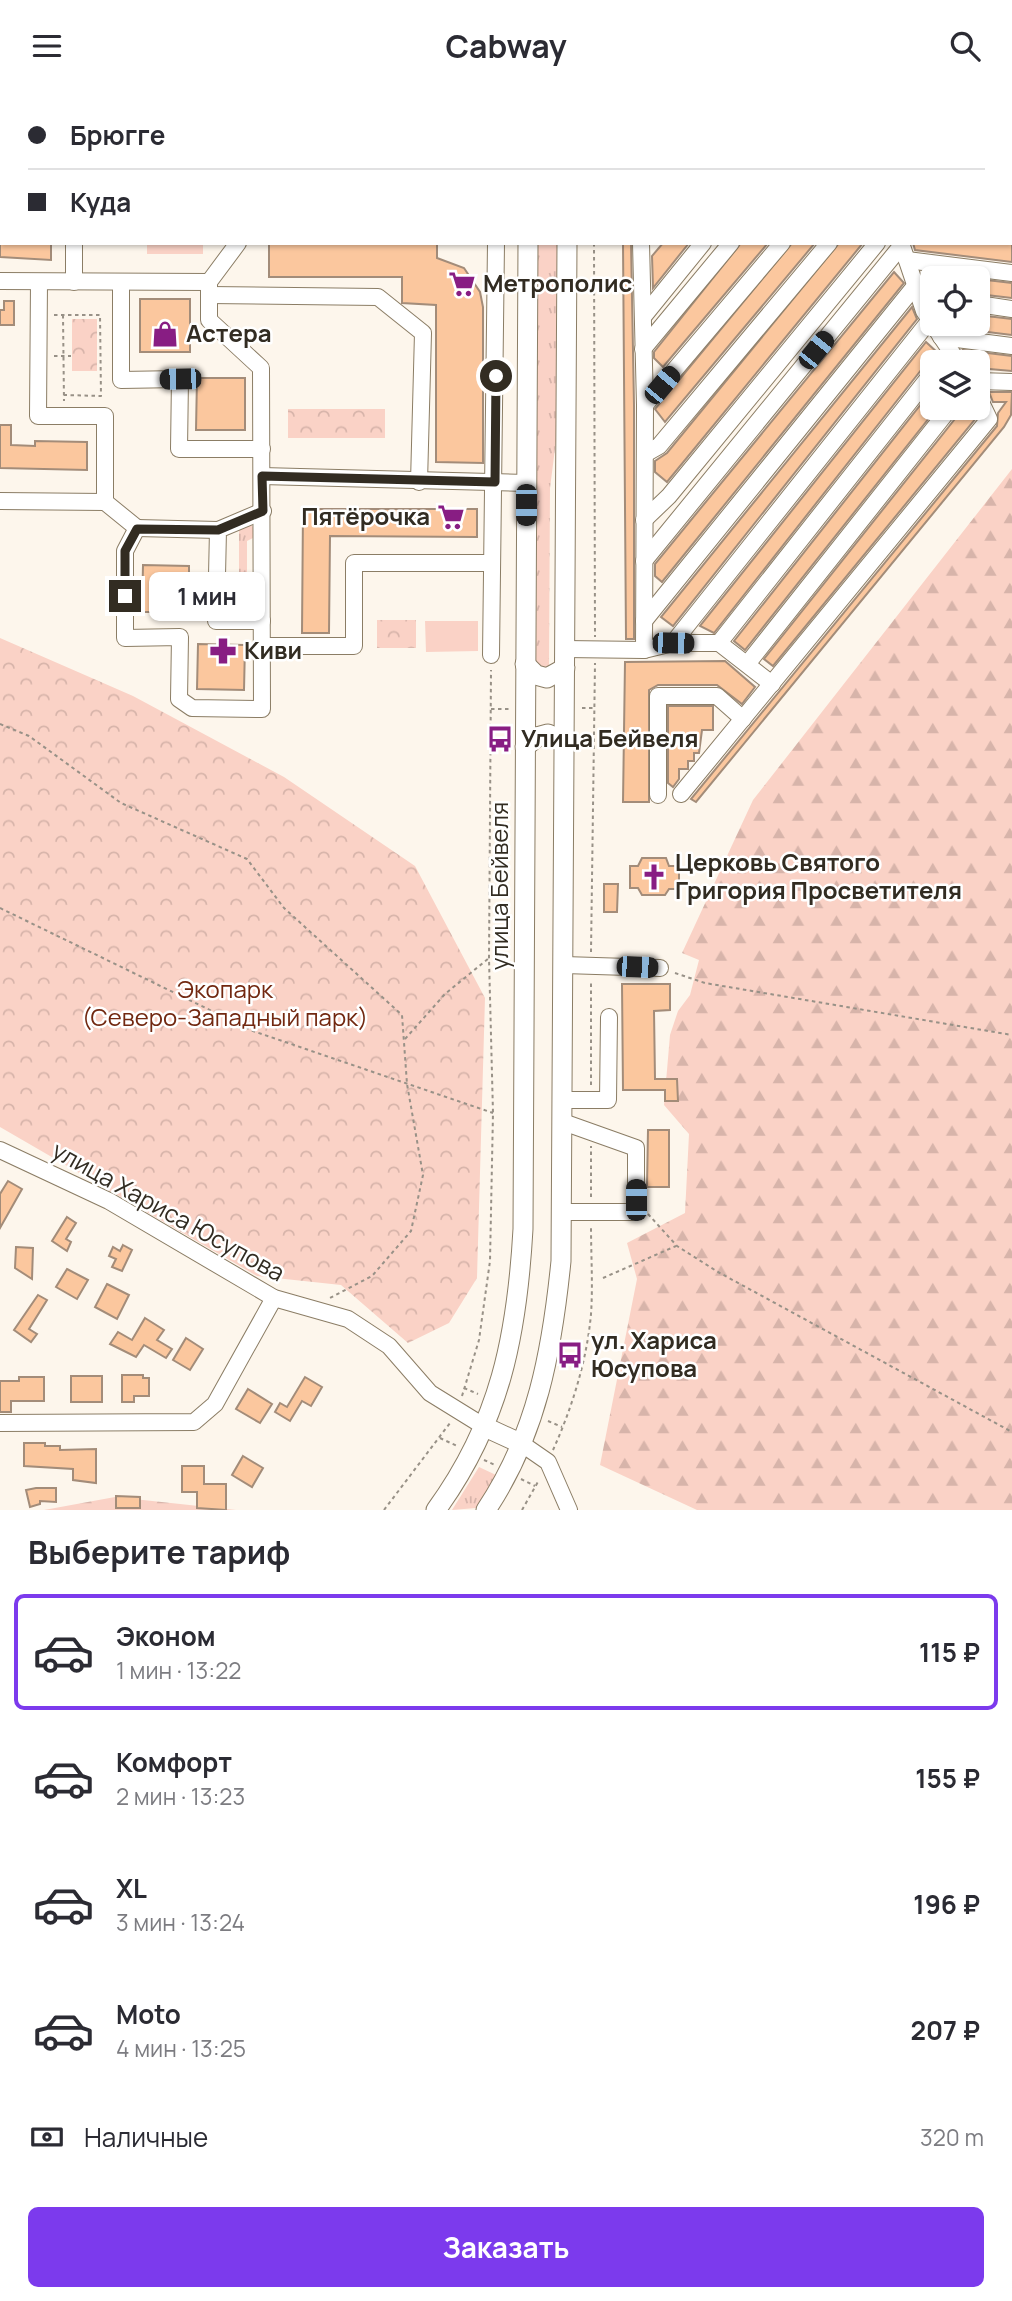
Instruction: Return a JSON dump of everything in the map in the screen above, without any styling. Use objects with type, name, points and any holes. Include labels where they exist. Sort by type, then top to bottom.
[{"type":"main road","name":"улица Бейвеля","points":[[436,1510],[472,1454],[496,1401],[519,1295],[523,1229],[528,245]]},
{"type":"main road","points":[[486,1510],[509,1472],[534,1416],[547,1370],[555,1326],[562,1212],[563,1122],[567,245]]},
{"type":"main road","points":[[525,664],[536,675],[547,678],[565,658]]},
{"type":"main road","points":[[525,747],[537,737],[548,734],[558,738],[565,747]]},
{"type":"main road","points":[[485,1427],[522,1444]]},
{"type":"street","points":[[0,91],[0,190]]},
{"type":"street","points":[[74,282],[75,245]]},
{"type":"street","points":[[137,529],[125,551],[125,638],[180,637],[179,699],[192,708],[262,709],[261,368],[209,320],[209,288],[236,245]]},
{"type":"street","points":[[491,655],[496,245]]},
{"type":"street","points":[[643,317],[701,245]]},
{"type":"street","points":[[643,349],[730,245]]},
{"type":"street","points":[[645,405],[780,245]]},
{"type":"street","points":[[645,454],[659,446],[827,245]]},
{"type":"street","points":[[644,520],[669,496],[875,245]]},
{"type":"street","points":[[644,561],[903,249]]},
{"type":"street","points":[[903,249],[1012,273]]},
{"type":"street","points":[[903,249],[920,289]]},
{"type":"street","points":[[641,251],[645,405],[644,650]]},
{"type":"street","points":[[0,281],[121,282],[378,297],[423,333],[419,482]]},
{"type":"street","points":[[39,282],[38,416],[105,416],[105,502]]},
{"type":"street","points":[[121,282],[121,380],[180,379],[179,449],[262,449]]},
{"type":"street","points":[[644,621],[920,296]]},
{"type":"street","points":[[990,306],[1012,309]]},
{"type":"street","points":[[673,643],[920,333]]},
{"type":"street","points":[[975,350],[1012,346]]},
{"type":"street","points":[[990,381],[1012,382]]},
{"type":"street","points":[[719,643],[920,388]]},
{"type":"street","points":[[748,663],[940,420]]},
{"type":"street","points":[[681,794],[988,420]]},
{"type":"street","points":[[262,476],[526,483]]},
{"type":"street","points":[[0,501],[105,502],[137,529],[218,530],[263,511]]},
{"type":"street","points":[[218,530],[216,621],[262,621]]},
{"type":"street","points":[[262,646],[354,646],[354,563],[491,563]]},
{"type":"street","points":[[565,658],[595,649],[644,650],[673,643],[719,643],[772,684]]},
{"type":"street","points":[[658,795],[658,696],[718,696],[743,719]]},
{"type":"street","points":[[564,965],[660,968]]},
{"type":"street","points":[[563,1100],[608,1100],[609,1017]]},
{"type":"street","points":[[562,1212],[633,1212],[636,1200],[636,1148],[563,1122]]},
{"type":"street","name":"улица Хариса Юсупова","points":[[0,1150],[109,1201],[274,1298],[348,1319],[389,1346],[430,1393],[485,1427]]},
{"type":"street","points":[[0,1423],[194,1422],[215,1404],[274,1298]]},
{"type":"street","points":[[522,1444],[548,1462],[569,1510]]},
{"type":"path","points":[[591,1099],[595,708],[594,245]]},
{"type":"path","points":[[38,315],[100,315],[100,396],[64,395]]},
{"type":"path","points":[[63,315],[64,416]]},
{"type":"path","points":[[38,356],[71,356]]},
{"type":"path","points":[[384,1510],[459,1409],[479,1340],[490,1261],[493,1113],[489,958],[491,655]]},
{"type":"path","points":[[565,708],[595,708]]},
{"type":"path","points":[[491,709],[526,709]]},
{"type":"path","points":[[0,724],[29,736],[121,803],[247,859],[284,908],[402,1015],[407,1084],[423,1175],[411,1231],[372,1276],[333,1295],[323,1311]]},
{"type":"path","points":[[0,908],[253,1031],[493,1113]]},
{"type":"path","points":[[404,1040],[445,994],[489,958]]},
{"type":"path","points":[[660,968],[705,983],[1012,1035]]},
{"type":"path","points":[[522,1510],[563,1427],[579,1378],[591,1314],[591,1132]]},
{"type":"path","points":[[636,1200],[677,1245],[790,1313],[1012,1432]]},
{"type":"path","points":[[603,1278],[677,1245]]},
{"type":"path","points":[[464,1388],[496,1401]]},
{"type":"path","points":[[534,1416],[563,1427]]},
{"type":"path","points":[[440,1438],[536,1486]]},
{"type":"green space","points":[[147,245],[203,245],[203,254],[147,254]]},
{"type":"green space","points":[[538,245],[557,245],[556,441],[550,488],[549,666],[547,669],[536,664]]},
{"type":"green space","points":[[72,319],[97,319],[97,371],[72,371]]},
{"type":"green space","points":[[288,409],[385,409],[385,438],[288,438]]},
{"type":"green space","points":[[1012,469],[1012,1510],[697,1510],[600,1465],[637,1279],[627,1243],[685,1213],[689,1134],[664,1105],[670,1035],[678,1011],[690,995],[699,960],[682,953],[753,800]]},
{"type":"green space","points":[[250,524],[255,529],[255,537],[247,541],[247,596],[255,602],[254,610],[247,614],[232,614],[226,608],[225,587],[229,580],[239,579],[239,528]]},
{"type":"green space","points":[[377,620],[416,620],[416,648],[377,648]]},
{"type":"green space","points":[[425,621],[478,621],[478,651],[426,652]]},
{"type":"green space","name":"Экопарк (Северо-Западный парк)","points":[[0,638],[133,696],[284,777],[415,866],[485,998],[477,1278],[449,1323],[408,1343],[341,1285],[257,1276],[0,1127]]},
{"type":"green space","points":[[479,1467],[496,1475],[476,1508],[452,1510]]},
{"type":"green space","points":[[115,1497],[236,1510],[44,1510]]},
{"type":"building","points":[[0,245],[51,245],[51,260],[0,257]]},
{"type":"building","points":[[269,245],[437,245],[437,258],[464,268],[480,292],[483,307],[483,463],[436,462],[436,305],[402,303],[402,277],[269,277]]},
{"type":"building","points":[[623,245],[631,245],[634,639],[626,639]]},
{"type":"building","points":[[661,245],[687,245],[653,288],[652,256]]},
{"type":"building","points":[[739,245],[766,245],[663,367],[654,358],[654,352]]},
{"type":"building","points":[[790,245],[813,245],[665,422],[655,409]]},
{"type":"building","points":[[837,245],[861,245],[667,482],[655,472],[655,461],[667,453]]},
{"type":"building","points":[[914,245],[1012,245],[1012,262],[915,250]]},
{"type":"building","points":[[894,272],[904,283],[662,582],[655,576],[655,564]]},
{"type":"building","points":[[990,280],[1012,283],[1012,298],[990,295]]},
{"type":"building","points":[[140,299],[190,299],[190,352],[140,352]]},
{"type":"building","points":[[4,301],[14,301],[14,325],[0,325],[0,310],[4,310]]},
{"type":"building","points":[[912,307],[917,319],[673,626],[661,617]]},
{"type":"building","points":[[990,316],[1012,319],[1012,335],[990,332]]},
{"type":"building","points":[[926,342],[935,350],[920,350],[920,371],[714,633],[700,626]]},
{"type":"building","points":[[990,353],[1012,356],[1012,371],[990,369]]},
{"type":"building","points":[[197,378],[245,378],[245,430],[196,430]]},
{"type":"building","points":[[990,392],[1012,392],[1011,415],[1004,427],[696,802],[691,799],[997,426],[998,413],[1006,402],[993,402]]},
{"type":"building","points":[[920,405],[920,420],[927,420],[745,650],[734,641]]},
{"type":"building","points":[[954,420],[975,420],[773,666],[764,659]]},
{"type":"building","points":[[0,425],[11,425],[11,445],[35,446],[35,441],[87,442],[87,470],[0,468]]},
{"type":"building","points":[[303,509],[477,509],[477,537],[330,536],[329,633],[302,633]]},
{"type":"building","points":[[143,565],[189,566],[189,612],[142,612]]},
{"type":"building","points":[[198,644],[245,645],[244,690],[197,689]]},
{"type":"building","points":[[725,661],[755,687],[742,704],[717,685],[658,685],[649,690],[649,802],[623,802],[625,662]]},
{"type":"building","points":[[668,706],[713,706],[713,730],[702,730],[699,753],[694,753],[694,761],[688,761],[688,769],[679,769],[679,779],[673,787],[668,783]]},
{"type":"building","name":"Церковь Святого Григория Просветителя","points":[[642,858],[666,858],[669,866],[679,866],[679,889],[669,889],[665,895],[642,895],[638,888],[630,888],[630,866],[638,866]]},
{"type":"building","points":[[604,884],[618,884],[617,912],[604,912]]},
{"type":"building","points":[[622,984],[670,984],[670,1010],[654,1011],[655,1079],[677,1079],[678,1101],[665,1101],[665,1090],[623,1090]]},
{"type":"building","points":[[648,1130],[669,1130],[669,1187],[647,1187]]},
{"type":"building","points":[[8,1181],[22,1189],[0,1228],[0,1194]]},
{"type":"building","points":[[67,1217],[76,1223],[66,1239],[71,1242],[67,1251],[52,1241]]},
{"type":"building","points":[[123,1245],[132,1250],[122,1271],[112,1267],[116,1259],[109,1256],[113,1247],[120,1251]]},
{"type":"building","points":[[16,1247],[33,1248],[32,1279],[15,1268]]},
{"type":"building","points":[[67,1269],[88,1280],[77,1299],[56,1287]]},
{"type":"building","points":[[107,1284],[129,1295],[117,1319],[95,1307]]},
{"type":"building","points":[[38,1295],[47,1300],[29,1329],[37,1334],[31,1342],[14,1330]]},
{"type":"building","points":[[145,1318],[164,1330],[157,1340],[172,1349],[166,1358],[144,1345],[136,1357],[110,1344],[118,1332],[132,1340]]},
{"type":"building","points":[[186,1338],[203,1349],[190,1370],[173,1360]]},
{"type":"building","points":[[122,1375],[143,1375],[143,1378],[149,1378],[149,1396],[134,1396],[134,1402],[122,1402]]},
{"type":"building","points":[[71,1376],[102,1376],[102,1402],[71,1402]]},
{"type":"building","points":[[19,1377],[44,1377],[44,1401],[11,1401],[11,1412],[0,1412],[0,1381],[19,1381]]},
{"type":"building","points":[[305,1377],[322,1387],[311,1406],[302,1401],[290,1421],[275,1412],[280,1403],[287,1407]]},
{"type":"building","points":[[248,1389],[272,1404],[260,1423],[236,1409]]},
{"type":"building","points":[[24,1443],[45,1443],[45,1446],[60,1446],[60,1450],[96,1449],[96,1483],[73,1480],[73,1469],[24,1466]]},
{"type":"building","points":[[243,1456],[263,1468],[252,1487],[232,1475]]},
{"type":"building","points":[[182,1466],[204,1466],[204,1484],[226,1484],[226,1510],[197,1508],[197,1492],[182,1492]]},
{"type":"building","points":[[56,1488],[56,1502],[40,1501],[40,1504],[30,1507],[26,1490]]},
{"type":"building","points":[[116,1496],[140,1497],[140,1508],[116,1508]]},
{"type":"place","name":"Метрополис","points":[[462,284]]},
{"type":"place","name":"Астера","points":[[165,334]]},
{"type":"place","name":"Пятёрочка","points":[[451,517]]},
{"type":"place","name":"Киви","points":[[223,651]]},
{"type":"place","name":"Улица Бейвеля","points":[[500,739]]},
{"type":"place","name":"Церковь Святого Григория Просветителя","points":[[654,877]]},
{"type":"place","name":"ул. Хариса Юсупова","points":[[570,1355]]},
{"type":"route","points":[[125,596],[125,551],[137,529],[218,530],[263,511],[262,476],[495,482],[496,376]]}]
